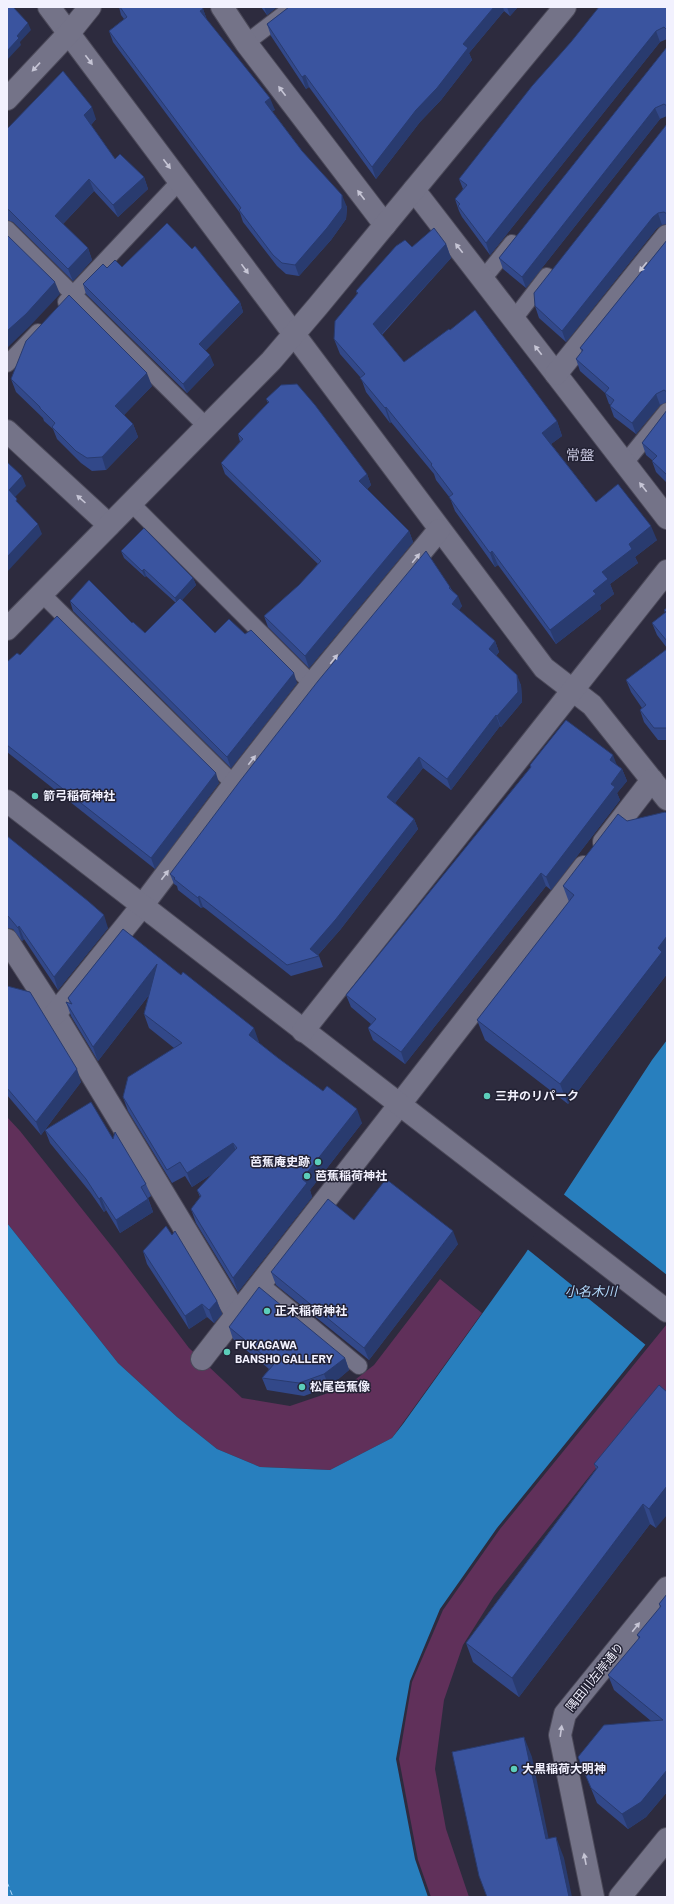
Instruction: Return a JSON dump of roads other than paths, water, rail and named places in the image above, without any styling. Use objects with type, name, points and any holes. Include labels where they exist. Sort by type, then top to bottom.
[{"type":"street","points":[[49,7],[439,530],[544,668],[592,705],[667,799]]},
{"type":"street","points":[[7,99],[69,33],[90,7]]},
{"type":"street","points":[[222,7],[246,43],[385,225]]},
{"type":"street","points":[[7,629],[110,525],[294,334],[565,7]]},
{"type":"street","points":[[414,190],[667,518]]},
{"type":"street","points":[[556,374],[667,236]]},
{"type":"street","points":[[7,431],[110,525]]},
{"type":"street","points":[[55,1014],[142,906],[312,684],[439,530]]},
{"type":"street","points":[[303,1031],[667,571]]},
{"type":"street","points":[[202,1359],[652,780]]},
{"type":"street","points":[[7,801],[667,1312]]},
{"type":"street","points":[[7,940],[55,1014],[237,1315]]},
{"type":"street","name":"隅田川左岸通り","points":[[593,1897],[560,1735],[565,1714],[667,1588]]},
{"type":"street","points":[[620,1897],[667,1839]]},
{"type":"lane","points":[[246,43],[292,7]]},
{"type":"lane","points":[[7,364],[180,181]]},
{"type":"lane","points":[[7,229],[206,426]]},
{"type":"lane","points":[[483,279],[523,229]]},
{"type":"lane","points":[[514,318],[558,262]]},
{"type":"lane","points":[[625,463],[667,411]]},
{"type":"lane","points":[[131,503],[312,684]]},
{"type":"lane","points":[[42,594],[234,784]]},
{"type":"lane","points":[[260,1284],[359,1366]]},
{"type":"water","name":"小名木川","points":[[667,1040],[667,1318],[497,1528],[440,1609],[410,1681],[396,1759],[415,1859],[428,1897],[7,1897],[7,1223],[118,1363],[177,1417],[217,1449],[260,1467],[330,1470],[392,1438],[403,1424],[525,1254],[652,1060]]},
{"type":"place","name":"箭弓稲荷神社","points":[[35,796]]},
{"type":"place","name":"三井のリパーク","points":[[487,1096]]},
{"type":"place","name":"芭蕉庵史跡","points":[[318,1162]]},
{"type":"place","name":"芭蕉稲荷神社","points":[[307,1176]]},
{"type":"place","name":"正木稲荷神社","points":[[267,1311]]},
{"type":"place","name":"FUKAGAWA BANSHO GALLERY","points":[[227,1352]]},
{"type":"place","name":"松尾芭蕉像","points":[[302,1387]]},
{"type":"place","name":"大黒稲荷大明神","points":[[514,1769]]},
{"type":"district","name":"常盤","points":[[580,455]]}]
